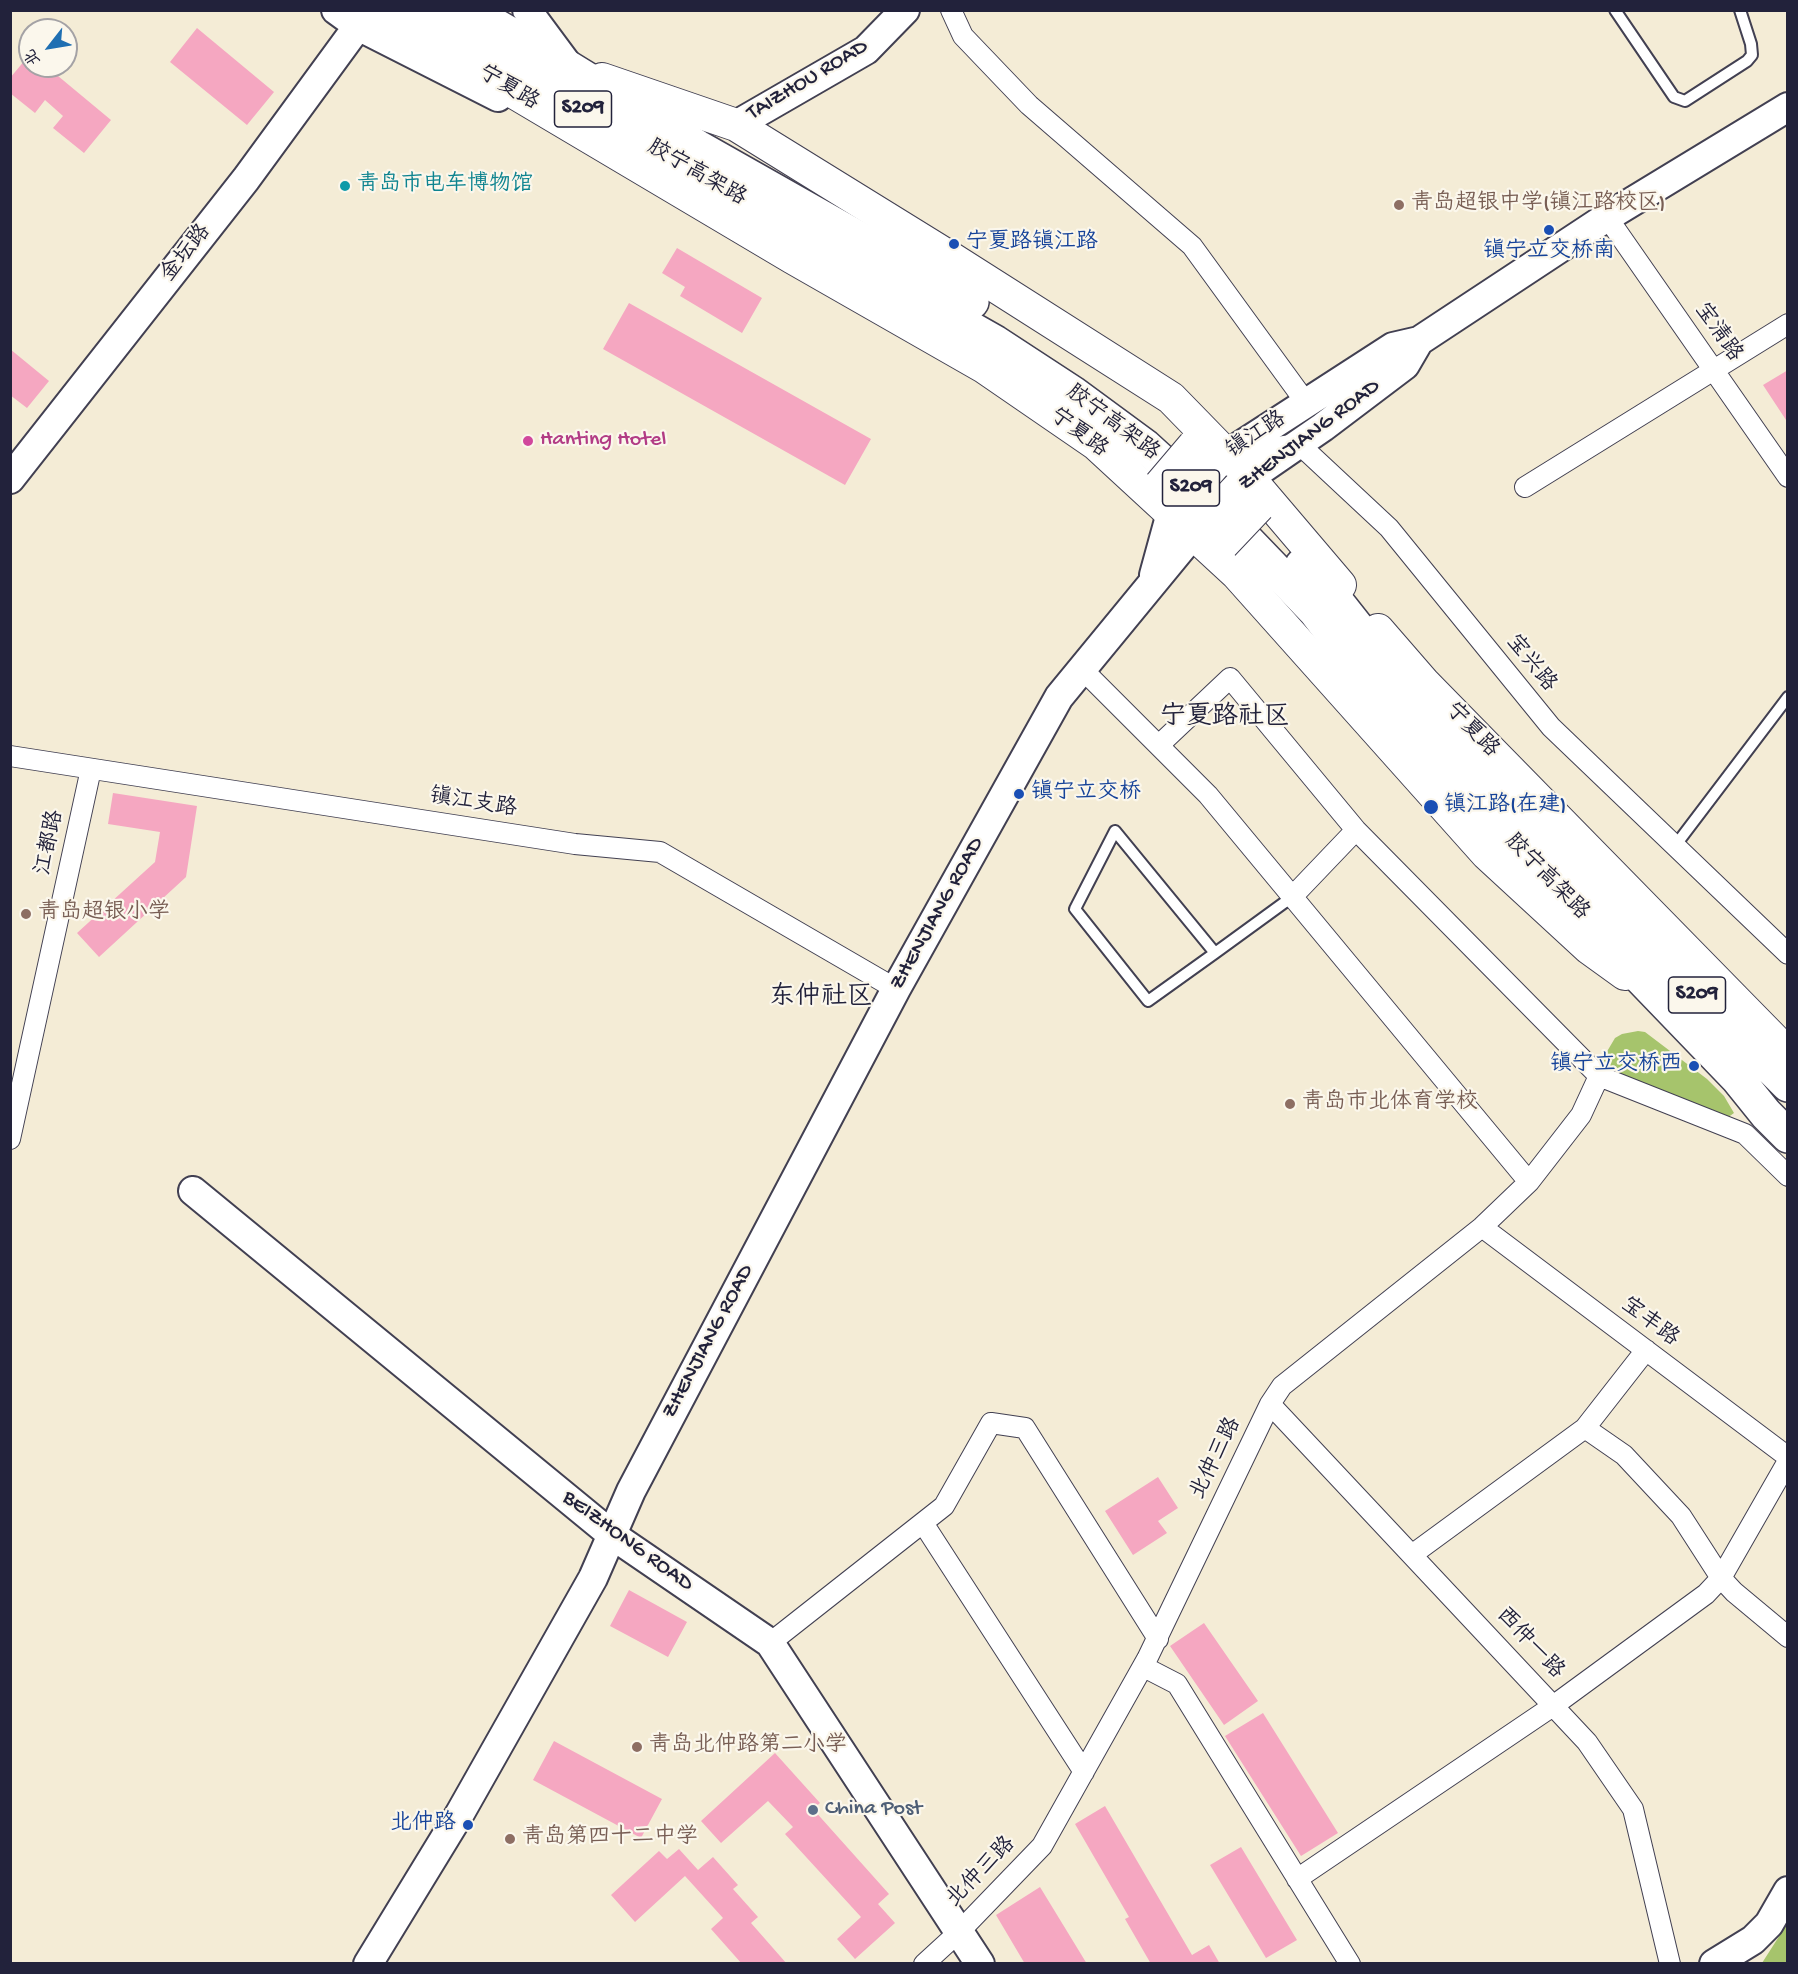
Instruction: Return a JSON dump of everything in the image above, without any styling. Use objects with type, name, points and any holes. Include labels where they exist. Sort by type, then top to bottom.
[{"type":"highway","name":"胶宁高架路","points":[[418,10],[614,127],[995,342],[1073,393],[1145,446],[1236,530],[1315,611],[1375,690],[1430,756],[1503,836],[1737,1078],[1766,1128]]},
{"type":"highway","name":"胶宁高架路","points":[[469,10],[698,147],[1010,324],[1090,378],[1163,432],[1251,514],[1334,598],[1450,745],[1522,821],[1788,1085]]},
{"type":"main road","name":"宁夏路","points":[[357,16],[550,115],[984,367],[1096,444],[1186,519],[1486,854],[1589,948],[1665,1003]]},
{"type":"main road","name":"宁夏路","points":[[571,69],[736,125],[1171,398],[1207,447],[1255,495],[1424,683],[1788,1054]]},
{"type":"main road","points":[[1186,519],[1207,447]]},
{"type":"main road","name":"ZHENJIANG ROAD","points":[[1186,519],[1255,495]]},
{"type":"street","points":[[527,10],[571,69]]},
{"type":"street","name":"TAIZHOU ROAD","points":[[736,125],[866,50],[905,10]]},
{"type":"street","points":[[951,10],[963,36],[1029,105],[1192,246],[1307,404]]},
{"type":"street","name":"金坛路","points":[[10,479],[246,180],[357,16]]},
{"type":"street","name":"ZHENJIANG ROAD","points":[[1255,495],[1299,444],[1405,365],[1419,341],[1607,217],[1788,107]]},
{"type":"street","name":"宝清路","points":[[1607,217],[1788,477]]},
{"type":"street","points":[[1525,487],[1788,324]]},
{"type":"street","name":"镇江路","points":[[1207,447],[1307,404],[1393,347],[1419,341]]},
{"type":"street","points":[[1207,447],[1299,444]]},
{"type":"street","name":"宝兴路","points":[[1299,444],[1389,528],[1551,727],[1788,954]]},
{"type":"street","name":"ZHENJIANG ROAD","points":[[368,1964],[459,1815],[593,1578],[636,1480],[896,989],[1059,697],[1152,583],[1186,519]]},
{"type":"street","points":[[1082,669],[1208,795],[1529,1182]]},
{"type":"street","points":[[1159,745],[1230,678],[1356,830],[1599,1076],[1766,1128],[1788,1176]]},
{"type":"street","name":"镇江支路","points":[[10,756],[575,844],[660,852],[896,989]]},
{"type":"street","name":"江都路","points":[[10,1139],[91,769]]},
{"type":"street","points":[[1292,897],[1356,830]]},
{"type":"street","name":"北仲三路","points":[[924,1964],[960,1931],[1042,1846],[1144,1667],[1270,1404],[1282,1386],[1482,1227],[1529,1182],[1581,1115],[1599,1076]]},
{"type":"street","name":"BEIZHONG ROAD","points":[[193,1191],[612,1535],[770,1643],[980,1964]]},
{"type":"street","name":"宝丰路","points":[[1482,1227],[1788,1459]]},
{"type":"street","points":[[1413,1554],[1585,1428],[1646,1350]]},
{"type":"street","name":"西仲一路","points":[[1270,1404],[1587,1742],[1633,1809],[1670,1964]]},
{"type":"street","points":[[770,1643],[944,1506],[991,1423],[1025,1428],[1158,1639]]},
{"type":"street","points":[[1585,1428],[1624,1455],[1681,1516],[1721,1578],[1734,1592],[1788,1637]]},
{"type":"street","points":[[1297,1879],[1553,1706],[1706,1594],[1721,1578],[1788,1459]]},
{"type":"street","points":[[923,1522],[1084,1772]]},
{"type":"street","points":[[1144,1667],[1177,1684],[1350,1964]]},
{"type":"street","points":[[1714,1964],[1753,1940],[1769,1924],[1788,1891]]},
{"type":"lane","points":[[1615,10],[1674,97],[1685,101],[1747,61],[1752,55],[1751,44],[1740,10]]},
{"type":"lane","points":[[1675,846],[1788,697]]},
{"type":"lane","points":[[1215,953],[1115,831],[1075,909],[1148,1001],[1215,953],[1292,897]]},
{"type":"green space","points":[[1638,1031],[1645,1032],[1707,1079],[1724,1096],[1734,1113],[1727,1118],[1599,1065],[1615,1038]]},
{"type":"green space","points":[[1787,1924],[1787,1963],[1762,1963]]},
{"type":"building","points":[[197,28],[274,92],[247,125],[170,62]]},
{"type":"building","points":[[18,68],[18,78],[60,78],[111,120],[84,153],[53,128],[63,116],[45,100],[35,113],[10,93],[10,78]]},
{"type":"building","points":[[677,248],[762,298],[742,333],[680,296],[685,287],[662,273]]},
{"type":"building","points":[[629,303],[871,439],[845,485],[603,349]]},
{"type":"building","points":[[10,349],[49,381],[27,408],[10,395]]},
{"type":"building","points":[[1788,370],[1788,423],[1763,385]]},
{"type":"building","points":[[113,793],[197,806],[186,877],[99,957],[77,933],[155,862],[160,832],[108,824]]},
{"type":"building","points":[[1158,1477],[1178,1508],[1158,1521],[1167,1533],[1133,1555],[1105,1511]]},
{"type":"building","points":[[629,1590],[687,1622],[668,1657],[610,1626]]},
{"type":"building","points":[[1204,1623],[1258,1701],[1224,1725],[1170,1646]]},
{"type":"building","points":[[1263,1713],[1338,1833],[1301,1856],[1225,1736]]},
{"type":"building","points":[[554,1741],[662,1799],[641,1838],[533,1780]]},
{"type":"building","points":[[775,1753],[820,1803],[813,1809],[889,1894],[878,1904],[895,1923],[855,1959],[837,1939],[861,1917],[785,1834],[793,1827],[768,1801],[721,1843],[701,1821]]},
{"type":"building","points":[[1105,1806],[1192,1955],[1209,1945],[1220,1964],[1151,1964],[1125,1919],[1129,1917],[1075,1824]]},
{"type":"building","points":[[1241,1847],[1297,1940],[1266,1958],[1210,1865]]},
{"type":"building","points":[[679,1849],[698,1870],[713,1857],[738,1885],[733,1889],[758,1917],[751,1923],[787,1964],[742,1964],[711,1929],[723,1918],[685,1876],[635,1922],[611,1895],[659,1851],[667,1859]]},
{"type":"building","points":[[1040,1887],[1087,1964],[1025,1964],[996,1915]]},
{"type":"place","name":"青岛市电车博物馆","points":[[345,186]]},
{"type":"place","name":"青岛超银中学(镇江路校区)","points":[[1399,205]]},
{"type":"place","name":"镇宁立交桥南","points":[[1549,230]]},
{"type":"place","name":"宁夏路镇江路","points":[[954,244]]},
{"type":"place","name":"Hanting Hotel","points":[[528,441]]},
{"type":"place","name":"镇宁立交桥","points":[[1019,794]]},
{"type":"place","name":"镇江路(在建)","points":[[1431,807]]},
{"type":"place","name":"青岛超银小学","points":[[26,914]]},
{"type":"place","name":"镇宁立交桥西","points":[[1694,1066]]},
{"type":"place","name":"青岛市北体育学校","points":[[1290,1104]]},
{"type":"place","name":"青岛北仲路第二小学","points":[[637,1747]]},
{"type":"place","name":"China Post","points":[[813,1810]]},
{"type":"place","name":"北仲路","points":[[468,1825]]},
{"type":"place","name":"青岛第四十二中学","points":[[510,1839]]},
{"type":"district","name":"宁夏路社区","points":[[1225,719]]},
{"type":"district","name":"东仲社区","points":[[821,999]]}]
